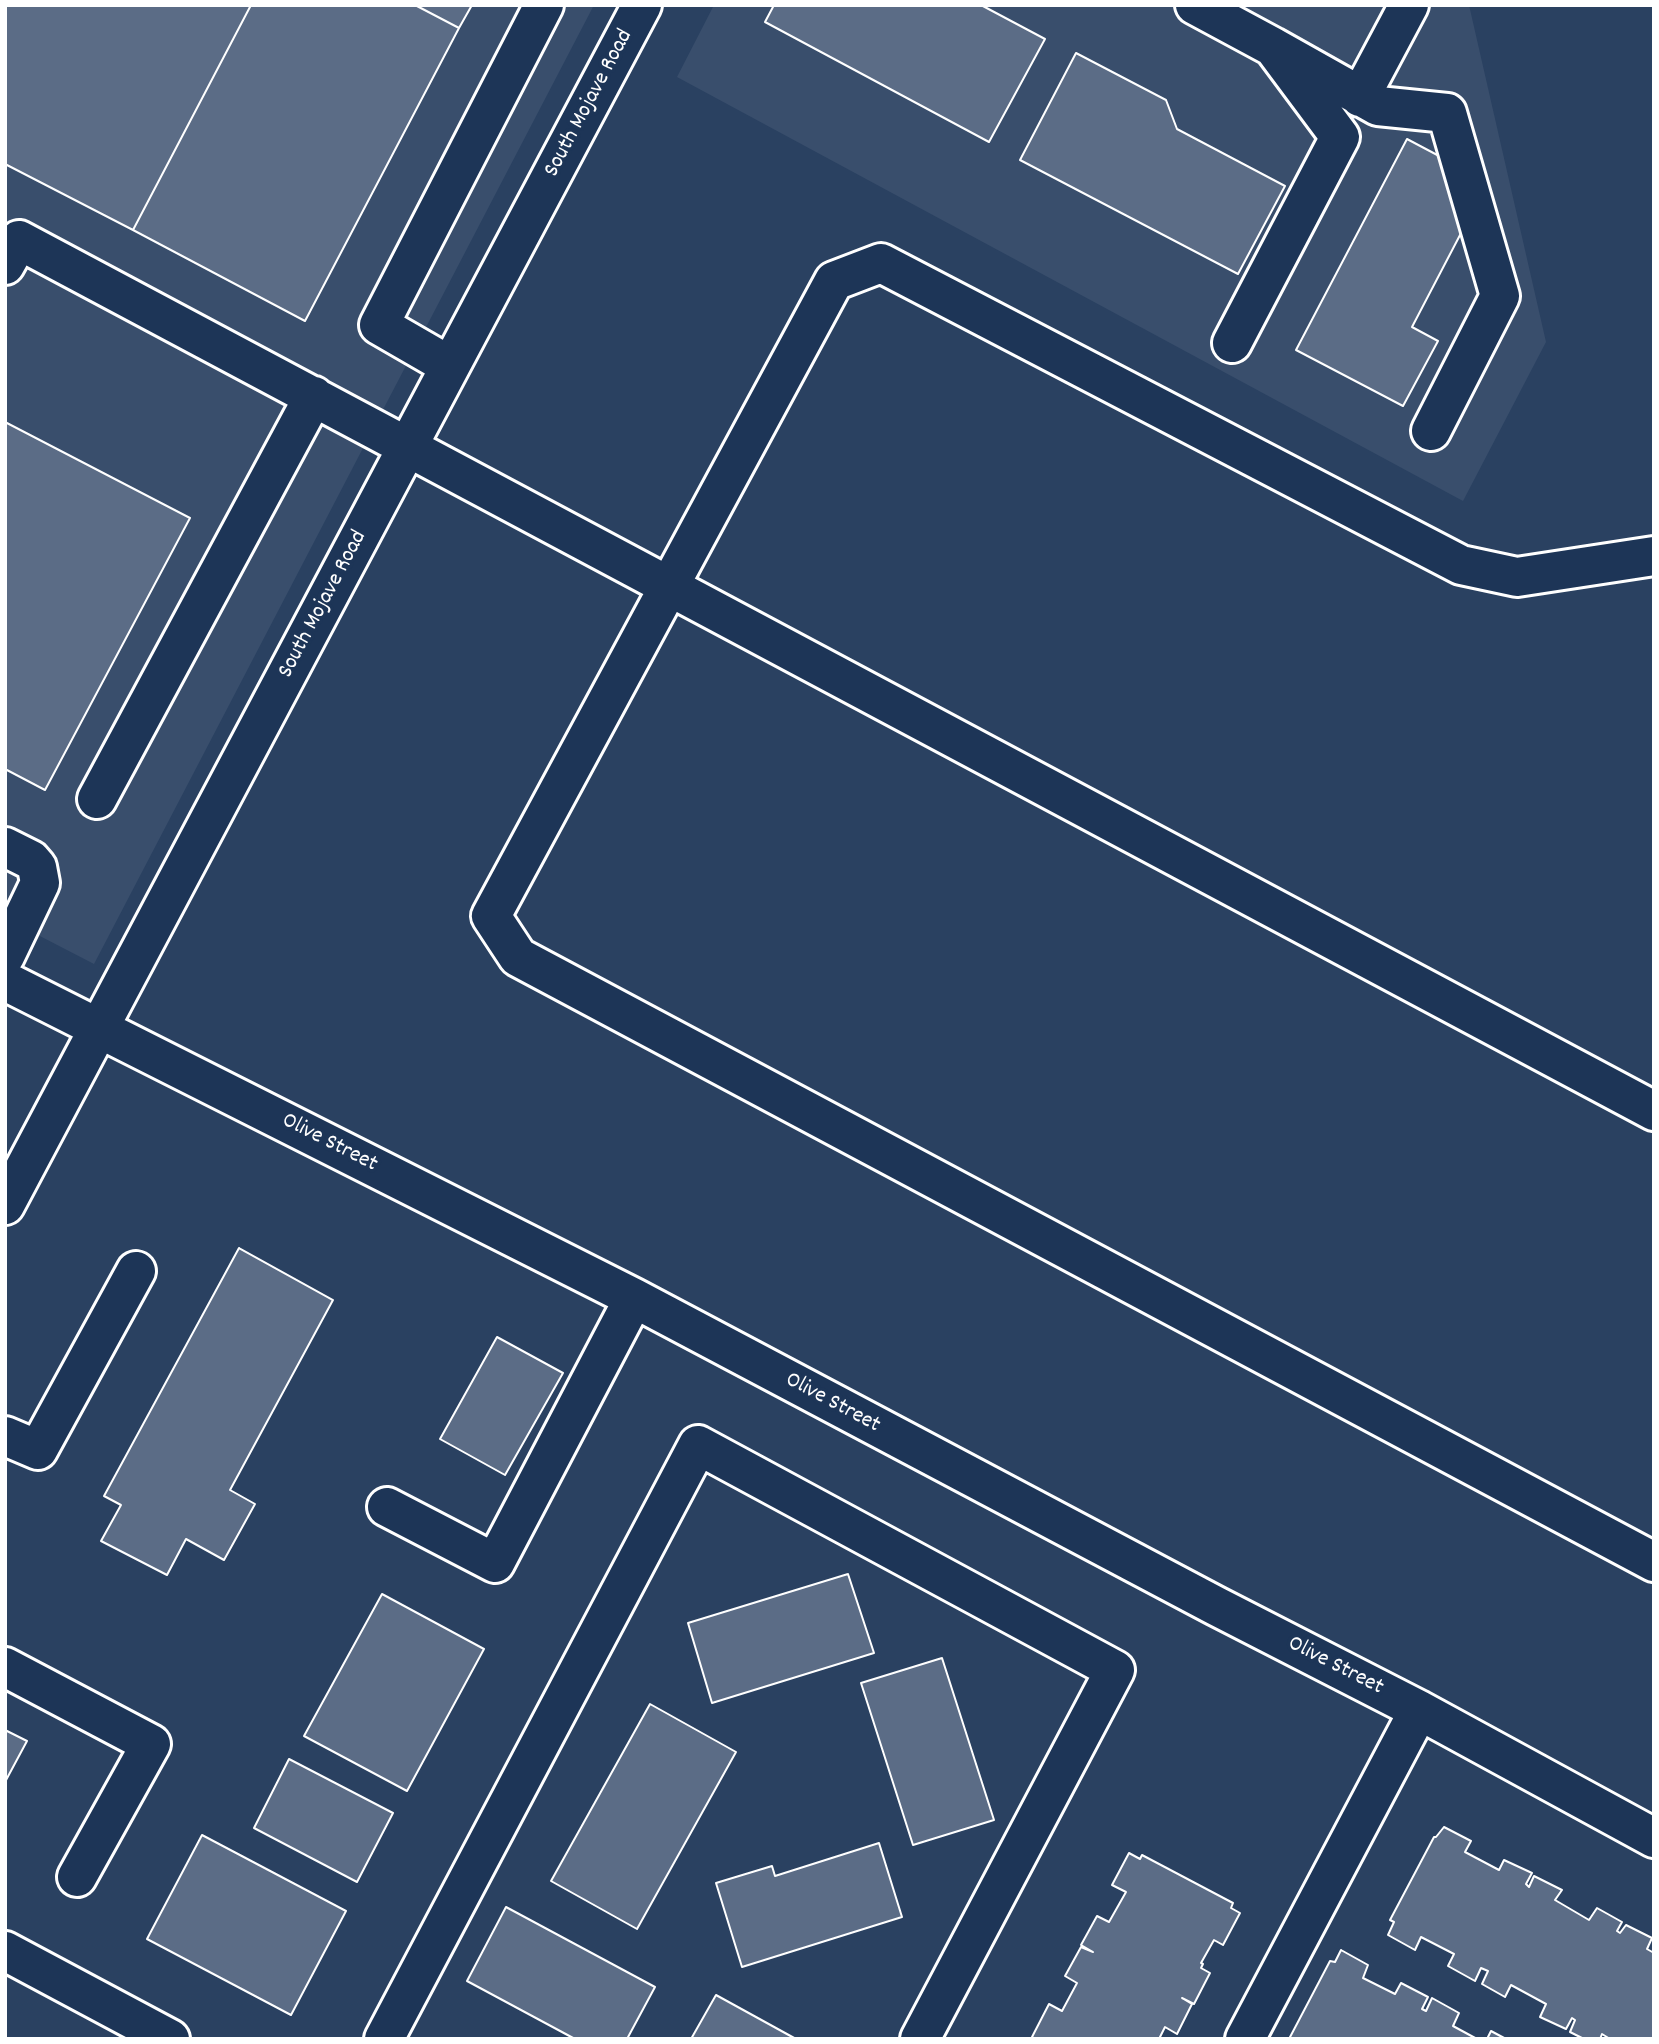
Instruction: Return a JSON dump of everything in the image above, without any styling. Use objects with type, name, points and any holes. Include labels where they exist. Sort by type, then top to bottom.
[{"type":"street","points":[[450,366],[379,325],[544,5]]},
{"type":"street","name":"South Mojave Road","points":[[5,1205],[642,5]]},
{"type":"street","points":[[1195,5],[1378,107],[1447,113],[1500,296],[1431,431]]},
{"type":"street","points":[[1360,97],[1409,5]]},
{"type":"street","points":[[1232,343],[1340,137],[1273,47]]},
{"type":"street","points":[[12,252],[314,396],[1654,1111]]},
{"type":"street","points":[[1654,556],[1517,578],[1461,565],[881,263],[834,281],[491,916],[518,957],[1654,1563]]},
{"type":"street","points":[[97,799],[314,396]]},
{"type":"street","points":[[5,847],[31,860],[37,867],[40,883],[5,956]]},
{"type":"street","name":"Olive Street","points":[[5,981],[634,1298],[1419,1710],[1654,1838]]},
{"type":"street","points":[[5,1436],[38,1450],[136,1272]]},
{"type":"street","points":[[387,1507],[495,1563],[634,1298]]},
{"type":"street","points":[[384,2039],[698,1444],[1115,1670],[920,2039]]},
{"type":"street","points":[[5,1667],[151,1744],[77,1877]]},
{"type":"street","points":[[1245,2039],[1419,1710]]},
{"type":"street","points":[[5,1951],[170,2039]]},
{"type":"shaded area","points":[[5,5],[594,5],[94,964],[5,918]]},
{"type":"shaded area","points":[[714,5],[1469,5],[1546,342],[1463,501],[677,77]]},
{"type":"building","points":[[5,5],[251,5],[133,230],[5,164]]},
{"type":"building","points":[[251,5],[415,5],[459,28],[305,321],[133,230]]},
{"type":"building","points":[[415,5],[472,5],[459,28]]},
{"type":"building","points":[[774,5],[981,5],[1045,39],[989,142],[765,22]]},
{"type":"building","points":[[1076,53],[1166,100],[1177,129],[1285,186],[1238,274],[1020,160]]},
{"type":"building","points":[[1407,139],[1458,166],[1471,214],[1412,327],[1438,341],[1403,406],[1296,350]]},
{"type":"building","points":[[5,422],[190,518],[45,790],[5,769]]},
{"type":"building","points":[[239,1248],[333,1300],[230,1490],[255,1504],[224,1560],[186,1539],[167,1575],[101,1541],[121,1505],[104,1496]]},
{"type":"building","points":[[497,1337],[563,1373],[505,1475],[440,1439]]},
{"type":"building","points":[[848,1574],[874,1653],[712,1703],[688,1623]]},
{"type":"building","points":[[382,1594],[484,1649],[407,1791],[304,1736]]},
{"type":"building","points":[[942,1658],[994,1820],[913,1845],[861,1683]]},
{"type":"building","points":[[650,1704],[736,1752],[637,1929],[551,1881]]},
{"type":"building","points":[[5,1730],[27,1741],[5,1782]]},
{"type":"building","points":[[289,1759],[393,1813],[357,1882],[254,1828]]},
{"type":"building","points":[[1444,1827],[1471,1841],[1465,1852],[1499,1870],[1504,1860],[1532,1873],[1526,1884],[1529,1887],[1534,1876],[1562,1890],[1555,1900],[1589,1920],[1597,1908],[1622,1922],[1617,1931],[1620,1933],[1626,1925],[1652,1938],[1647,1949],[1654,1953],[1654,2039],[1610,2039],[1602,2034],[1600,2039],[1584,2039],[1570,2032],[1575,2020],[1572,2018],[1566,2029],[1540,2017],[1546,2004],[1511,1985],[1505,1997],[1482,1984],[1488,1971],[1481,1968],[1475,1981],[1448,1966],[1454,1954],[1421,1937],[1415,1950],[1388,1935],[1394,1922],[1390,1920],[1434,1837]]},
{"type":"building","points":[[202,1835],[346,1911],[291,2015],[147,1939]]},
{"type":"building","points":[[879,1843],[902,1917],[742,1967],[716,1883],[772,1866],[775,1876]]},
{"type":"building","points":[[1129,1853],[1140,1859],[1142,1855],[1233,1903],[1231,1908],[1240,1913],[1223,1945],[1214,1940],[1201,1963],[1201,1968],[1210,1973],[1194,2004],[1182,1998],[1192,2004],[1177,2034],[1165,2027],[1159,2039],[1035,2039],[1032,2037],[1049,2004],[1062,2011],[1077,1983],[1065,1976],[1081,1947],[1093,1952],[1081,1945],[1097,1916],[1109,1922],[1126,1892],[1112,1885]]},
{"type":"building","points":[[506,1907],[655,1987],[627,2039],[575,2039],[467,1981]]},
{"type":"building","points":[[1341,1950],[1368,1965],[1363,1978],[1395,1994],[1401,1983],[1428,1997],[1422,2009],[1426,2011],[1432,1998],[1459,2013],[1453,2026],[1477,2039],[1289,2039],[1330,1961],[1335,1962]]},
{"type":"building","points":[[716,1995],[796,2039],[691,2039]]},
{"type":"building","points":[[1491,2031],[1506,2039],[1487,2039]]}]
